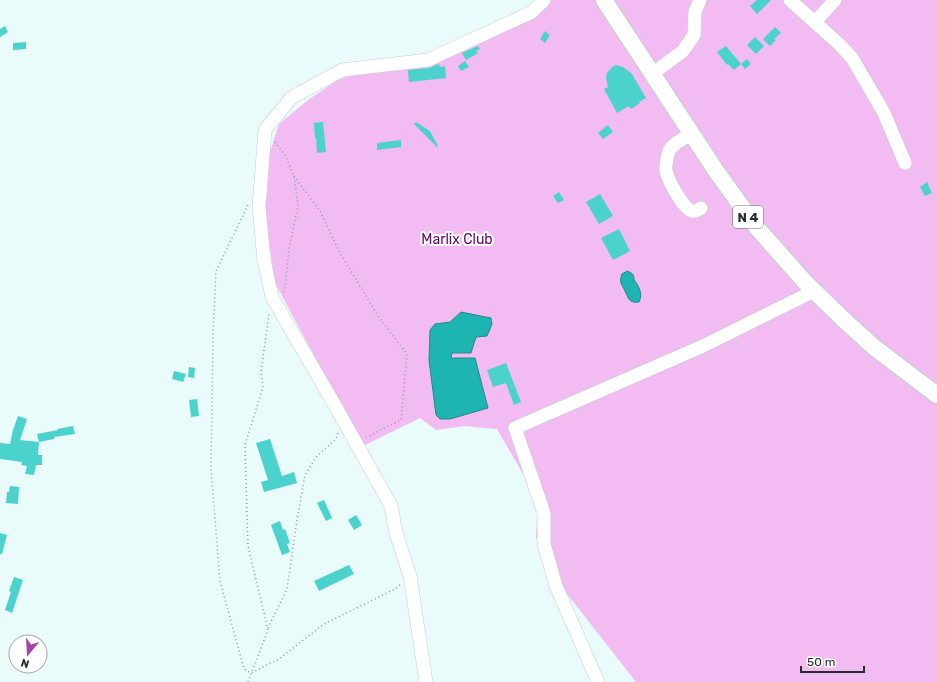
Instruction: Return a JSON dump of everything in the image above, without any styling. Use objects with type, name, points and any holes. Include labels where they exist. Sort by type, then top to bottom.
[{"type":"main road","name":"N 4","points":[[604,0],[691,134],[758,229],[788,263],[844,320],[875,348],[937,395]]},
{"type":"street","points":[[426,682],[410,576],[396,532],[391,506],[272,297],[264,260],[259,207],[265,130],[291,98],[342,70],[428,60],[532,12],[544,0]]},
{"type":"street","points":[[652,74],[684,51],[694,35],[695,12],[700,0]]},
{"type":"street","points":[[790,0],[840,44],[852,58],[884,113],[905,163]]},
{"type":"street","points":[[816,22],[835,0]]},
{"type":"street","points":[[691,134],[675,144],[669,151],[666,169],[669,181],[685,207],[691,211],[697,211],[701,208]]},
{"type":"street","points":[[598,682],[556,586],[544,544],[544,513],[515,428],[703,346],[814,290]]},
{"type":"path","points":[[265,130],[285,155],[294,176],[320,211],[339,251],[378,316],[406,354],[401,420],[356,443]]},
{"type":"path","points":[[280,310],[285,288],[289,249],[298,206],[294,176]]},
{"type":"path","points":[[251,201],[247,206],[216,271],[213,336],[211,469],[220,581],[244,669],[251,673]]},
{"type":"path","points":[[268,630],[248,546],[245,445],[263,387],[261,372],[272,297]]},
{"type":"path","points":[[248,682],[268,630],[287,589],[305,475],[316,456],[336,439],[341,417]]},
{"type":"path","points":[[251,673],[279,659],[324,624],[395,589],[410,576]]},
{"type":"green space","name":"Marlix Club","points":[[548,0],[596,0],[733,206],[773,258],[798,286],[740,205],[604,0],[937,0],[937,682],[636,682],[564,590],[543,558],[536,537],[538,500],[497,429],[465,426],[436,430],[420,418],[363,446],[275,283],[265,215],[267,161],[279,124],[308,100],[339,79],[374,70],[426,63]]},
{"type":"water","points":[[627,271],[633,274],[634,280],[639,287],[641,296],[639,302],[630,301],[621,283],[622,274]]},
{"type":"water","points":[[461,312],[491,318],[492,324],[487,336],[476,337],[471,353],[452,353],[451,358],[475,358],[488,408],[450,419],[440,419],[436,415],[429,360],[430,330],[435,324],[450,322]]},
{"type":"building","points":[[757,0],[771,0],[757,14],[750,6]]},
{"type":"building","points":[[5,26],[8,32],[0,37],[0,29]]},
{"type":"building","points":[[775,27],[781,33],[774,39],[776,40],[770,46],[763,39]]},
{"type":"building","points":[[545,31],[550,35],[545,43],[540,39]]},
{"type":"building","points":[[755,37],[764,46],[756,54],[747,45]]},
{"type":"building","points":[[26,42],[26,49],[13,50],[13,43]]},
{"type":"building","points":[[478,46],[480,49],[476,51],[478,53],[466,60],[462,53]]},
{"type":"building","points":[[726,46],[741,64],[734,70],[728,64],[727,65],[717,52]]},
{"type":"building","points":[[747,59],[751,64],[745,69],[741,64]]},
{"type":"building","points":[[465,61],[469,67],[461,71],[458,66]]},
{"type":"building","points":[[439,64],[440,67],[445,66],[446,78],[409,82],[408,70],[429,68]]},
{"type":"building","points":[[616,65],[623,67],[632,74],[646,98],[631,109],[629,106],[617,113],[604,89],[608,87],[606,78],[607,73]]},
{"type":"building","points":[[323,122],[326,152],[317,153],[314,123]]},
{"type":"building","points":[[416,122],[430,131],[438,146],[437,147],[414,124]]},
{"type":"building","points":[[608,125],[613,132],[603,139],[598,133]]},
{"type":"building","points":[[401,140],[401,147],[377,150],[377,143]]},
{"type":"building","points":[[927,182],[932,193],[925,196],[920,187]]},
{"type":"building","points":[[559,192],[564,200],[558,203],[553,196]]},
{"type":"building","points":[[600,194],[613,216],[599,224],[586,202]]},
{"type":"building","points":[[619,229],[630,251],[613,260],[601,238]]},
{"type":"building","points":[[506,363],[521,402],[514,405],[506,383],[493,387],[487,370]]},
{"type":"building","points":[[189,367],[195,368],[194,378],[188,377]]},
{"type":"building","points":[[174,371],[186,374],[183,382],[172,379]]},
{"type":"building","points":[[197,399],[199,416],[191,417],[189,400]]},
{"type":"building","points":[[18,416],[27,419],[20,440],[39,442],[38,455],[42,455],[42,465],[36,465],[34,475],[25,474],[27,466],[21,465],[22,462],[0,459],[0,443],[10,444]]},
{"type":"building","points":[[73,426],[75,434],[54,437],[54,439],[39,442],[37,434]]},
{"type":"building","points":[[270,439],[282,476],[294,472],[297,483],[264,492],[261,482],[268,480],[256,443]]},
{"type":"building","points":[[10,486],[19,487],[18,504],[6,503],[7,492],[9,492]]},
{"type":"building","points":[[324,500],[332,518],[326,521],[317,503]]},
{"type":"building","points":[[356,515],[362,525],[354,530],[348,520]]},
{"type":"building","points":[[280,521],[283,530],[285,529],[290,543],[287,544],[290,552],[282,555],[271,525]]},
{"type":"building","points":[[0,533],[7,535],[2,554],[0,554]]},
{"type":"building","points":[[349,565],[354,574],[319,591],[314,581]]},
{"type":"building","points":[[14,577],[23,580],[12,613],[5,610]]}]
